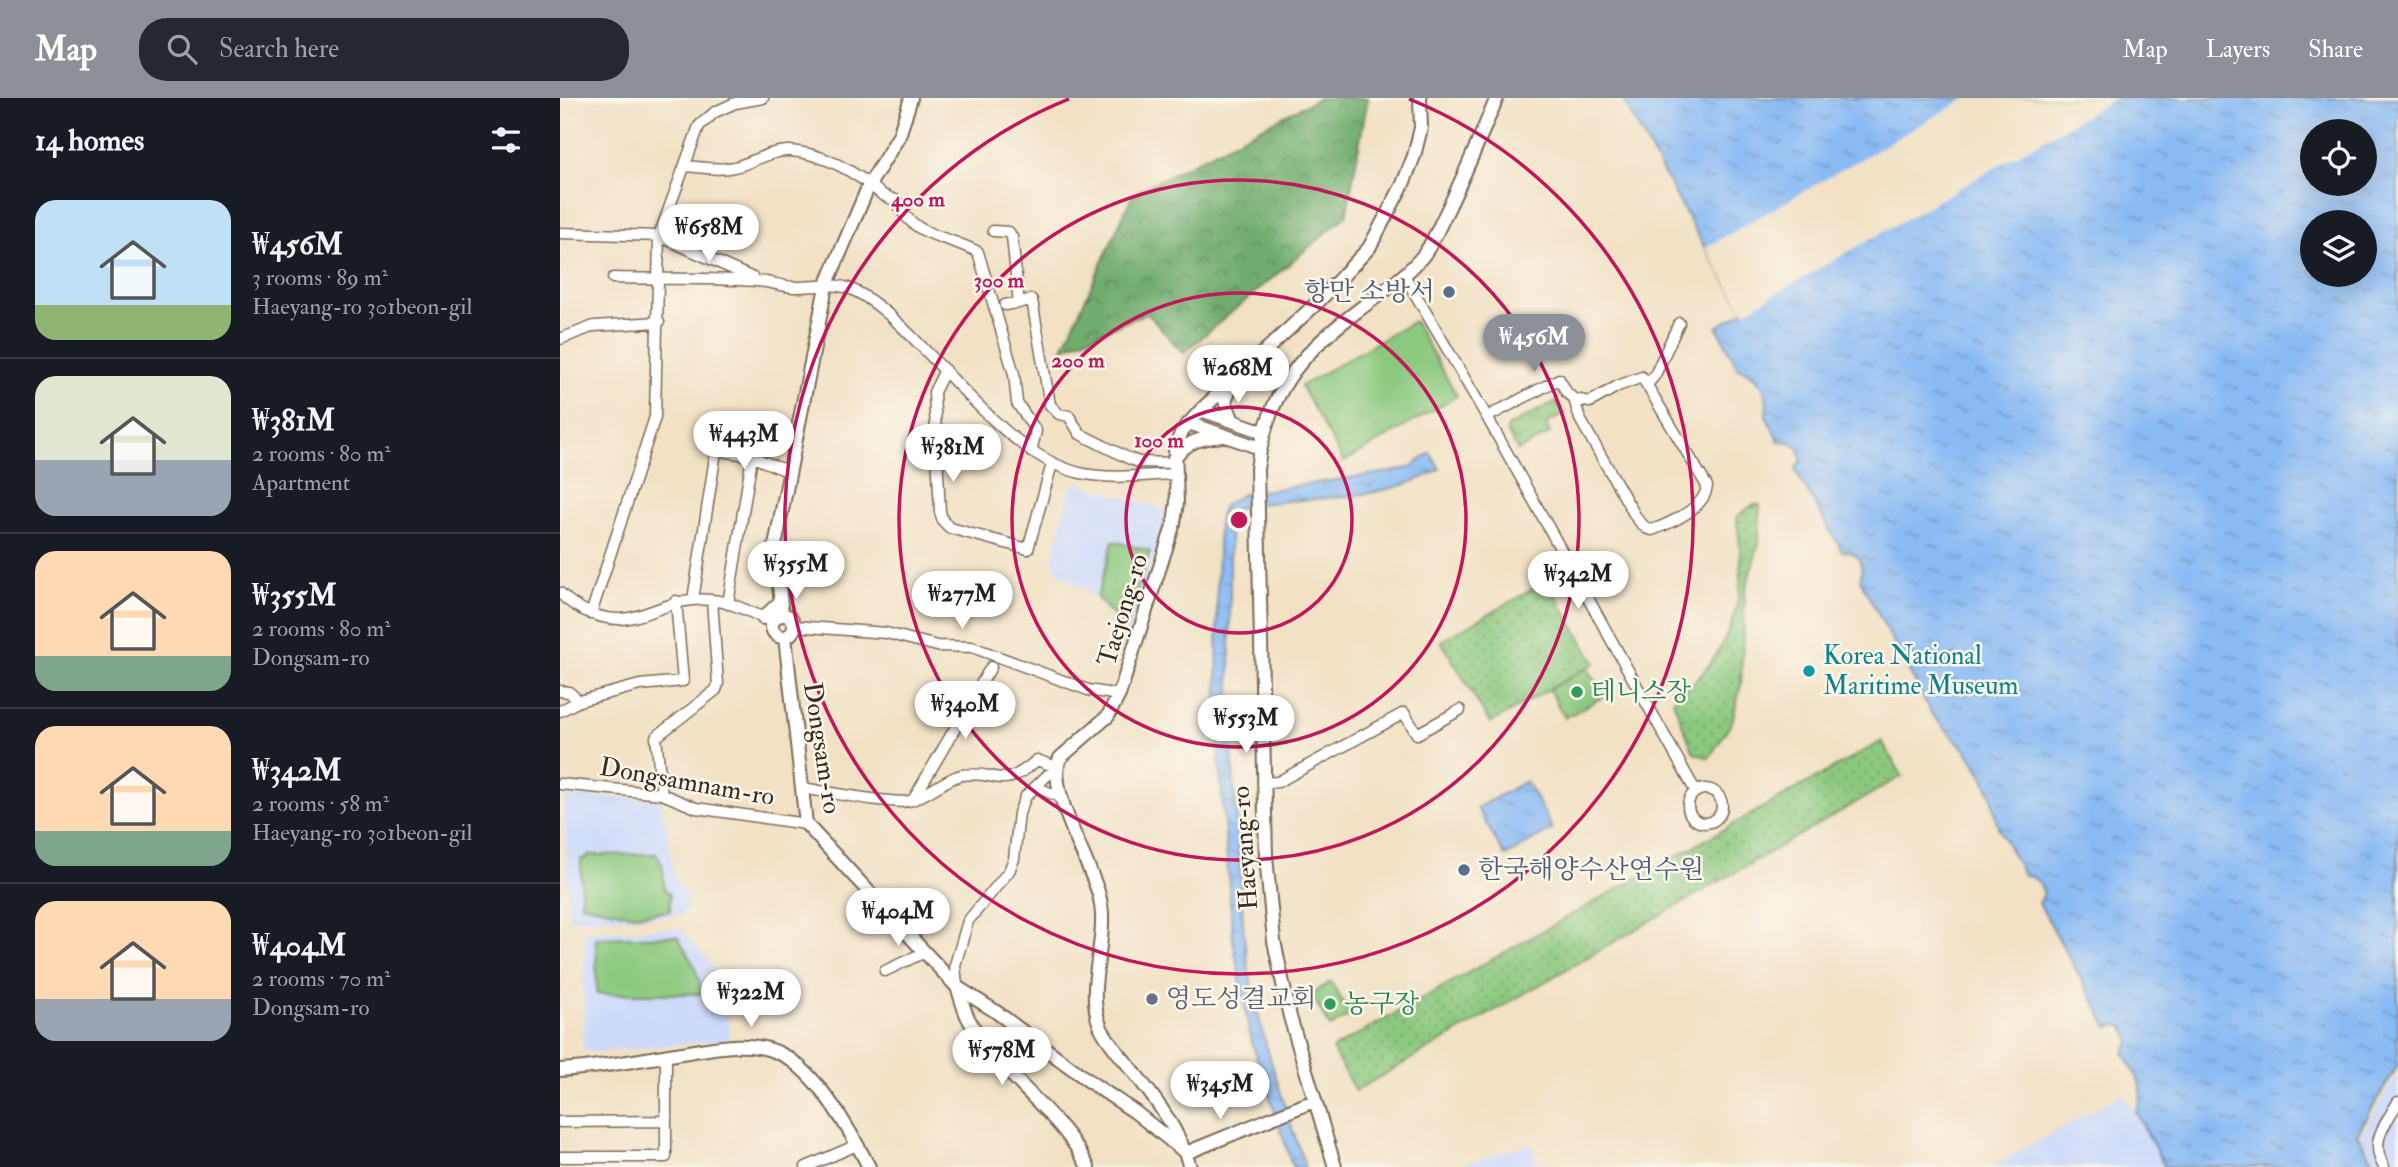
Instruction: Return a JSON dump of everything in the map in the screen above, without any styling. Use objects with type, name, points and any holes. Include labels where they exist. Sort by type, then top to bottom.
[{"type":"main road","points":[[774,614],[791,617],[795,626],[793,632],[785,637],[776,634],[774,614],[775,546],[826,286],[869,185],[899,136],[911,98]]},
{"type":"main road","name":"Taejong-ro","points":[[1056,767],[1060,758],[1108,716],[1119,695],[1174,523],[1177,502],[1175,448],[1182,431],[1201,410],[1345,276],[1369,248],[1403,184],[1414,156],[1421,128],[1420,98]]},
{"type":"main road","name":"Haeyang-ro","points":[[1335,1167],[1290,1017],[1274,941],[1266,856],[1257,524],[1257,469],[1260,448],[1282,385],[1312,349],[1404,275],[1423,256],[1436,234],[1497,98]]},
{"type":"main road","points":[[1233,421],[1225,401],[1235,381]]},
{"type":"main road","points":[[1201,410],[1264,432]]},
{"type":"main road","points":[[1189,423],[1260,448]]},
{"type":"main road","points":[[1175,465],[1182,447],[1193,441],[1225,435]]},
{"type":"main road","name":"Dongsam-ro","points":[[785,637],[806,824],[957,987],[995,1011],[1135,1112],[1186,1153]]},
{"type":"main road","points":[[1056,767],[1073,831],[1100,897],[1101,928],[1095,1003],[1101,1027],[1171,1121],[1190,1167]]},
{"type":"main road","points":[[957,987],[968,1017],[990,1049],[1071,1137],[1088,1167]]},
{"type":"main road","points":[[560,1070],[732,1045],[760,1048],[784,1055],[814,1083],[857,1144],[869,1167]]},
{"type":"main road","points":[[1186,1153],[1314,1101]]},
{"type":"street","points":[[591,614],[652,431],[656,410],[659,236],[699,126],[735,103],[763,98]]},
{"type":"street","points":[[685,166],[721,169],[789,151],[830,160],[869,185],[882,197],[896,200],[902,213],[913,225],[943,241],[964,244],[978,252],[1014,374],[1017,402],[1036,431],[1031,452]]},
{"type":"street","points":[[993,231],[1009,232],[1012,237],[1019,303]]},
{"type":"street","points":[[560,233],[659,236],[758,281]]},
{"type":"street","points":[[1404,275],[1487,417],[1696,792]]},
{"type":"street","points":[[613,278],[758,281],[792,287],[849,288],[866,298],[912,337],[1007,432],[1031,452],[1052,464],[1081,473],[1113,477],[1175,465]]},
{"type":"street","points":[[1005,305],[1032,300],[1053,410],[1069,416],[1080,434],[1130,459],[1175,465]]},
{"type":"street","points":[[560,340],[594,326],[659,322]]},
{"type":"street","points":[[1647,385],[1655,375],[1679,323]]},
{"type":"street","points":[[945,370],[934,392],[934,402],[940,512],[943,521],[950,528],[1028,550],[1052,464]]},
{"type":"street","points":[[1574,399],[1580,419],[1641,525],[1652,530],[1670,522],[1695,507],[1707,493],[1707,486],[1642,377],[1618,386],[1590,402],[1580,419]]},
{"type":"street","points":[[1487,417],[1559,379],[1567,394],[1574,399],[1590,402]]},
{"type":"street","points":[[693,600],[711,449],[752,457],[772,467],[790,471]]},
{"type":"street","points":[[728,604],[752,457]]},
{"type":"street","points":[[560,593],[591,614],[608,618],[632,618],[676,601],[693,600],[712,600],[774,614]]},
{"type":"street","points":[[662,794],[656,737],[716,690],[718,684],[712,600]]},
{"type":"street","points":[[560,711],[579,701],[640,685],[684,681],[676,601]]},
{"type":"street","points":[[795,626],[887,633],[937,646],[972,647],[1088,690],[1119,695]]},
{"type":"street","points":[[913,800],[991,667]]},
{"type":"street","points":[[560,691],[569,692],[579,701]]},
{"type":"street","points":[[1264,783],[1278,782],[1404,713],[1417,734],[1460,710]]},
{"type":"street","points":[[802,788],[905,802],[924,796],[960,775],[988,776],[1004,780],[1020,775],[1037,760],[1056,767],[1035,787],[1021,806],[1014,859],[1009,871],[968,921],[955,965],[957,987]]},
{"type":"street","name":"Dongsamnam-ro","points":[[560,783],[662,794],[696,808],[806,824]]},
{"type":"street","points":[[1035,787],[1063,798]]},
{"type":"street","points":[[885,971],[925,952]]},
{"type":"street","points":[[560,1157],[666,1157],[666,1055]]},
{"type":"street","points":[[2384,1167],[2377,1154],[2377,1142],[2398,1102]]},
{"type":"street","points":[[560,1122],[666,1121]]},
{"type":"street","points":[[806,1167],[857,1144]]},
{"type":"shaded area","points":[[1077,483],[1166,510],[1167,519],[1128,635],[1088,590],[1060,575],[1052,561],[1069,493]]},
{"type":"shaded area","points":[[565,797],[661,800],[675,879],[688,897],[687,911],[681,915],[653,917],[568,919]]},
{"type":"shaded area","points":[[680,928],[719,974],[727,1006],[730,1039],[594,1053],[583,1048],[585,932]]},
{"type":"shaded area","points":[[2398,1073],[2398,1167],[2378,1167],[2361,1135]]},
{"type":"shaded area","points":[[2122,1094],[2136,1112],[2165,1167],[1991,1167]]},
{"type":"shaded area","points":[[1530,1144],[1540,1167],[1455,1167]]},
{"type":"green space","points":[[1319,98],[1368,98],[1346,216],[1183,353],[1147,313],[1063,348],[1133,194]]},
{"type":"green space","points":[[1414,321],[1457,396],[1344,462],[1301,386]]},
{"type":"green space","points":[[1556,401],[1564,414],[1546,424],[1550,433],[1518,451],[1507,432],[1508,427]]},
{"type":"green space","points":[[1753,505],[1760,505],[1759,543],[1745,591],[1741,685],[1732,722],[1709,758],[1694,753],[1673,701],[1701,675],[1725,639],[1733,620],[1738,601],[1741,560],[1736,517]]},
{"type":"green space","points":[[1113,541],[1150,551],[1125,627],[1097,598]]},
{"type":"green space","points":[[1547,581],[1595,663],[1490,723],[1441,641]]},
{"type":"green space","name":"테니스장","points":[[1588,668],[1604,696],[1565,718],[1549,689]]},
{"type":"green space","points":[[1882,741],[1902,776],[1355,1091],[1332,1049]]},
{"type":"green space","points":[[657,854],[663,868],[664,888],[670,895],[670,911],[634,915],[581,904],[581,859],[587,858],[588,855]]},
{"type":"green space","points":[[677,936],[696,971],[701,994],[597,994],[596,938]]},
{"type":"green space","name":"농구장","points":[[1331,982],[1350,1015],[1330,1027],[1311,994]]},
{"type":"water","points":[[1622,98],[2398,98],[2398,1065],[2357,1134],[2373,1160],[2370,1167],[2165,1167],[2136,1112],[2141,1088],[2124,1053],[2127,1046],[2130,1046],[2129,1035],[2124,1027],[2108,1027],[2039,903],[2044,894],[2041,886],[2034,878],[2023,874],[1998,827],[1991,795],[1982,774],[1967,751],[1933,716],[1860,580],[1862,569],[1859,560],[1853,553],[1842,551],[1795,470],[1802,462],[1799,449],[1790,441],[1779,441],[1766,416],[1767,400],[1762,385],[1750,373],[1738,368],[1717,327],[1744,311],[1705,248]]},
{"type":"water","points":[[1430,453],[1440,469],[1418,480],[1369,493],[1243,506],[1235,510],[1230,522],[1230,720],[1244,933],[1248,967],[1263,1035],[1305,1167],[1293,1167],[1251,1040],[1233,940],[1218,740],[1219,521],[1223,506],[1243,494],[1396,471],[1411,467]]},
{"type":"water","points":[[1526,781],[1553,829],[1505,856],[1477,808]]},
{"type":"pier","points":[[1967,98],[2116,98],[1744,312],[1705,248]]},
{"type":"place","name":"항만 소방서","points":[[1449,292]]},
{"type":"place","name":"Korea National Maritime Museum","points":[[1809,671]]},
{"type":"place","name":"테니스장","points":[[1577,692]]},
{"type":"place","name":"한국해양수산연수원","points":[[1464,870]]},
{"type":"place","name":"영도성결교회","points":[[1152,999]]},
{"type":"place","name":"농구장","points":[[1330,1004]]}]
